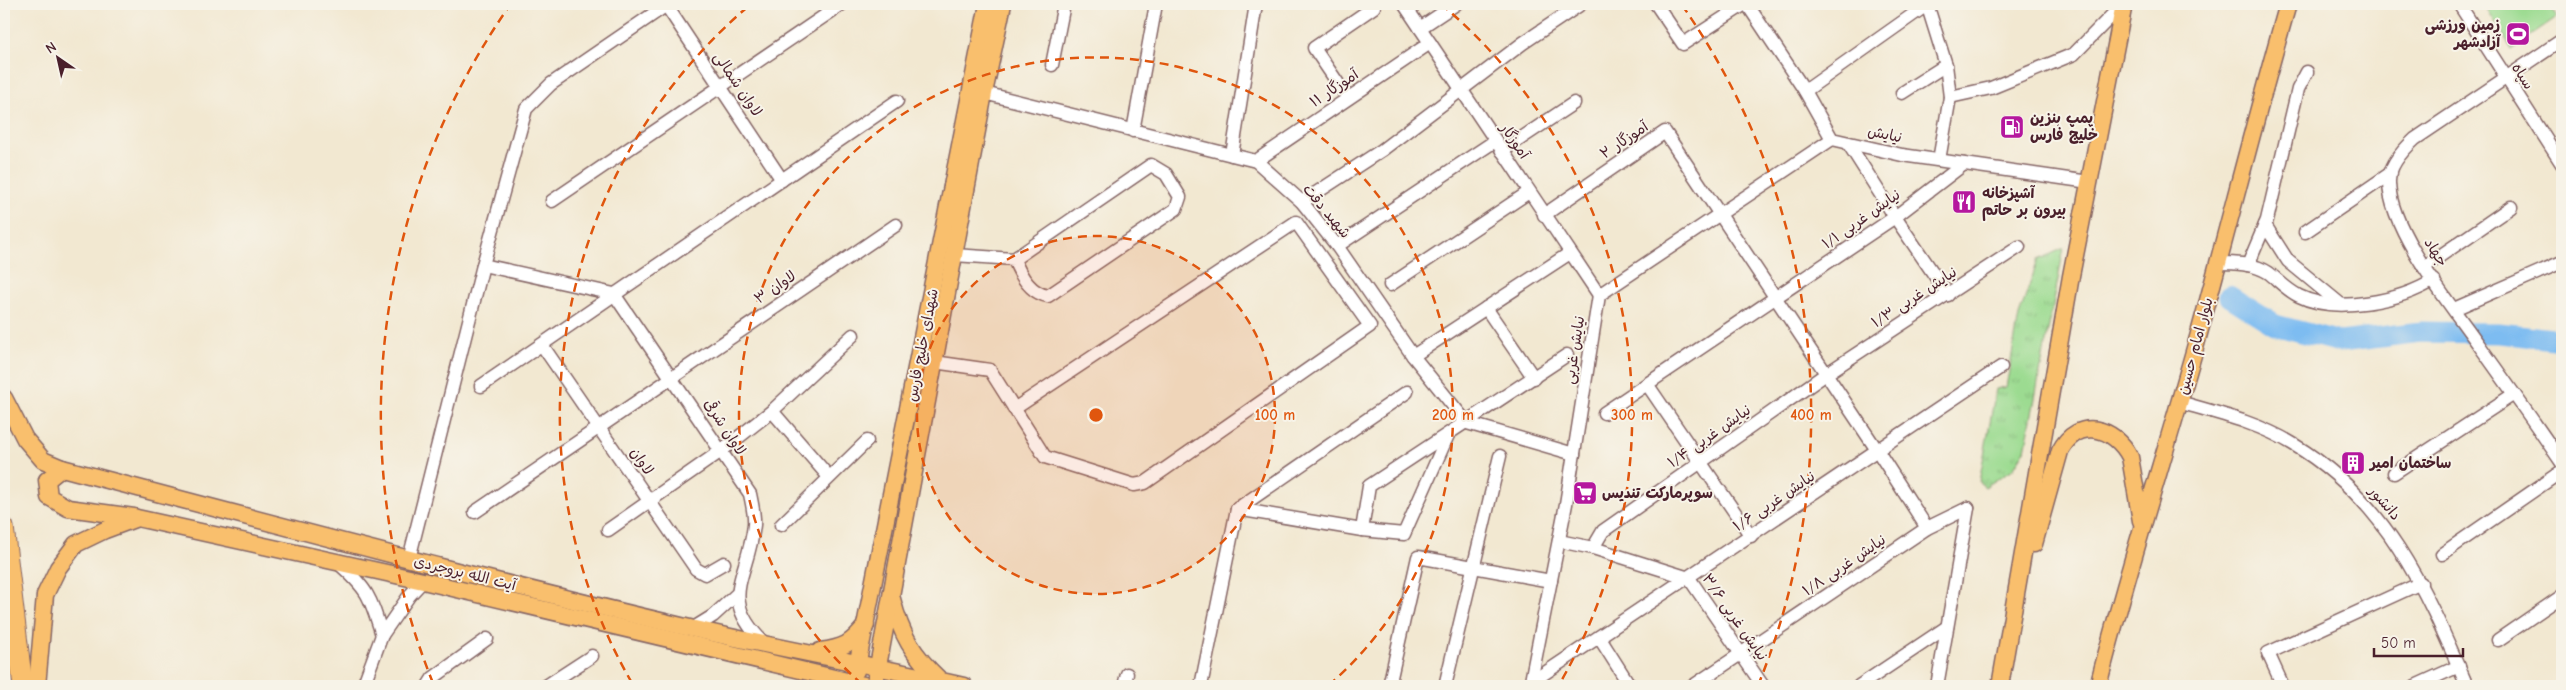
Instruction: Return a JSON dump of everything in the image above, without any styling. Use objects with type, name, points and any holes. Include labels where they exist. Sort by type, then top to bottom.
[{"type":"highway","points":[[4,527],[23,686]]},
{"type":"main road","name":"شهدای خلیج فارس","points":[[874,686],[954,255],[954,215],[988,4]]},
{"type":"main road","name":"شهدای خلیج فارس","points":[[858,685],[858,662],[954,215],[984,93],[1003,4]]},
{"type":"main road","points":[[2000,686],[2089,182],[2124,4]]},
{"type":"main road","name":"بلوار امام حسین","points":[[2098,686],[2142,525],[2179,402],[2257,111],[2288,4]]},
{"type":"main road","name":"آیت الله بروجردی","points":[[4,398],[24,439],[44,460],[62,468],[409,559],[692,629],[878,666],[912,680],[941,681],[964,686]]},
{"type":"main road","points":[[2010,630],[2060,451],[2068,439],[2084,431],[2099,429],[2111,433],[2122,443],[2130,457],[2142,525]]},
{"type":"main road","name":"آیت الله بروجردی","points":[[62,468],[47,480],[49,497],[68,508],[137,518],[337,562],[858,685]]},
{"type":"main road","points":[[37,686],[45,594],[58,568],[76,544],[105,530],[137,518]]},
{"type":"main road","points":[[891,595],[904,638],[920,661],[941,681]]},
{"type":"main road","points":[[809,652],[840,648],[850,643],[867,623]]},
{"type":"main road","points":[[809,673],[824,686]]},
{"type":"street","points":[[409,559],[483,265],[526,109],[551,84],[667,4]]},
{"type":"street","name":"لاوان شمالی","points":[[667,4],[782,180]]},
{"type":"street","points":[[552,201],[842,4]]},
{"type":"street","points":[[1052,65],[1064,4]]},
{"type":"street","points":[[1133,130],[1156,4]]},
{"type":"street","points":[[1232,155],[1256,4]]},
{"type":"street","name":"آموزگار","points":[[1404,4],[1599,296]]},
{"type":"street","points":[[1420,28],[1456,4]]},
{"type":"street","points":[[1599,296],[1832,139],[1806,91],[1746,4],[1683,44],[1656,4]]},
{"type":"street","points":[[1806,91],[1928,4],[1946,65],[1950,97],[1939,160]]},
{"type":"street","points":[[1950,97],[1991,88],[2074,54],[2124,4]]},
{"type":"street","name":"سپاه","points":[[2459,4],[2562,164]]},
{"type":"street","points":[[1302,202],[1382,150],[1523,43],[1579,5]]},
{"type":"street","points":[[1348,98],[1314,48],[1374,7]]},
{"type":"street","name":"جهاد","points":[[2562,40],[2415,139],[2404,148],[2388,182],[2400,223],[2424,267],[2562,463]]},
{"type":"street","name":"آموزگار ۱۱","points":[[1256,161],[1430,43]]},
{"type":"street","points":[[1902,93],[1946,65]]},
{"type":"street","points":[[2248,265],[2265,225],[2298,90],[2307,72]]},
{"type":"street","name":"شهید دقت","points":[[984,93],[1256,161],[1302,202],[1337,246],[1414,356],[1467,423]]},
{"type":"street","points":[[481,386],[897,101]]},
{"type":"street","points":[[1337,246],[1498,146],[1574,103]]},
{"type":"street","name":"آموزگار ۲","points":[[1544,214],[1665,132],[1720,216]]},
{"type":"street","name":"نیایش","points":[[1832,139],[1939,160],[2089,182]]},
{"type":"street","points":[[1848,142],[1895,217],[1948,295]]},
{"type":"street","name":"نیایش غربی ۱/۱","points":[[1604,413],[1895,217],[1964,164]]},
{"type":"street","points":[[954,255],[1014,259],[1151,165],[1166,174],[1180,197],[1176,209],[1048,296],[1039,294],[1030,285],[1020,274],[1014,259]]},
{"type":"street","points":[[2305,232],[2391,173]]},
{"type":"street","points":[[1390,285],[1529,192]]},
{"type":"street","points":[[2424,267],[2511,207]]},
{"type":"street","points":[[1720,216],[1877,450],[1926,528]]},
{"type":"street","points":[[934,362],[990,370],[1014,409],[1045,457],[1134,485],[1144,483],[1370,326],[1296,222],[1014,409]]},
{"type":"street","name":"لاوان ۳","points":[[475,512],[896,225]]},
{"type":"street","points":[[2265,225],[2288,261],[2339,303]]},
{"type":"street","name":"نیایش غربی ۱/۳","points":[[1826,374],[2019,247]]},
{"type":"street","points":[[1414,356],[1570,254]]},
{"type":"street","points":[[2457,314],[2562,262]]},
{"type":"street","points":[[2217,263],[2248,265],[2268,273],[2282,286],[2306,299],[2320,303],[2379,302],[2420,289],[2434,280]]},
{"type":"street","points":[[483,265],[614,294]]},
{"type":"street","name":"لاوان شرقی","points":[[614,294],[672,376],[750,494],[754,523],[748,554],[736,594]]},
{"type":"street","name":"نیایش غربی","points":[[1530,684],[1559,541],[1599,296]]},
{"type":"street","points":[[1486,308],[1534,378]]},
{"type":"street","points":[[608,530],[721,451],[772,411],[853,335]]},
{"type":"street","name":"لاوان","points":[[542,345],[696,570],[705,574],[724,563]]},
{"type":"street","points":[[1362,530],[1369,486],[1467,423],[1567,355]]},
{"type":"street","name":"نیایش غربی ۱/۶","points":[[1530,684],[2001,367]]},
{"type":"street","name":"نیایش غربی ۱/۴","points":[[1593,548],[1603,531],[1826,374]]},
{"type":"street","points":[[1647,384],[1751,536]]},
{"type":"street","points":[[1201,686],[1237,509],[1408,392]]},
{"type":"street","points":[[2394,473],[2514,394]]},
{"type":"street","name":"دانشور","points":[[2179,402],[2251,424],[2292,444],[2312,457],[2348,486],[2390,532],[2420,583],[2467,686]]},
{"type":"street","points":[[772,411],[829,477]]},
{"type":"street","points":[[1467,423],[1574,454]]},
{"type":"street","points":[[1237,509],[1362,530],[1404,534],[1448,435]]},
{"type":"street","points":[[781,525],[868,441]]},
{"type":"street","points":[[1445,686],[1500,456]]},
{"type":"street","points":[[2442,554],[2562,471]]},
{"type":"street","name":"نیایش غربی ۱/۸","points":[[1694,686],[1926,528],[1968,508],[1947,627]]},
{"type":"street","name":"نیایش غربی ۳/۶","points":[[1559,541],[1593,548],[1689,578],[1763,686]]},
{"type":"street","points":[[1389,686],[1418,557],[1551,581]]},
{"type":"street","points":[[337,562],[356,579],[370,596],[382,635]]},
{"type":"street","points":[[363,686],[382,635],[409,596],[422,582]]},
{"type":"street","points":[[2283,686],[2268,653],[2420,583]]},
{"type":"street","points":[[692,629],[713,616],[736,594]]},
{"type":"street","points":[[736,594],[739,610],[745,622],[764,643]]},
{"type":"street","points":[[2498,640],[2562,596]]},
{"type":"street","points":[[1859,686],[1947,627]]},
{"type":"street","points":[[1937,686],[1947,627]]},
{"type":"street","points":[[1600,637],[1630,686]]},
{"type":"street","points":[[428,686],[433,678],[487,639]]},
{"type":"street","points":[[546,686],[592,656]]},
{"type":"street","points":[[2415,686],[2459,666]]},
{"type":"green space","name":"زمین ورزشی آزادشهر","points":[[2484,4],[2548,4],[2557,18],[2512,49]]},
{"type":"green space","points":[[2064,248],[2025,450],[2013,469],[1985,487],[1979,482],[1996,389],[2006,387],[2019,316],[2038,260]]},
{"type":"waterway","points":[[2229,296],[2275,325],[2340,342],[2421,332],[2499,333],[2562,340]]},
{"type":"place","name":"زمین ورزشی آزادشهر","points":[[2518,34]]},
{"type":"place","name":"پمپ بنزین خلیج فارس","points":[[2012,127]]},
{"type":"place","name":"آشپزخانه بیرون بر حاتم","points":[[1964,202]]},
{"type":"place","name":"ساختمان امیر","points":[[2353,463]]},
{"type":"place","name":"سوپرمارکت تندیس","points":[[1585,493]]}]
